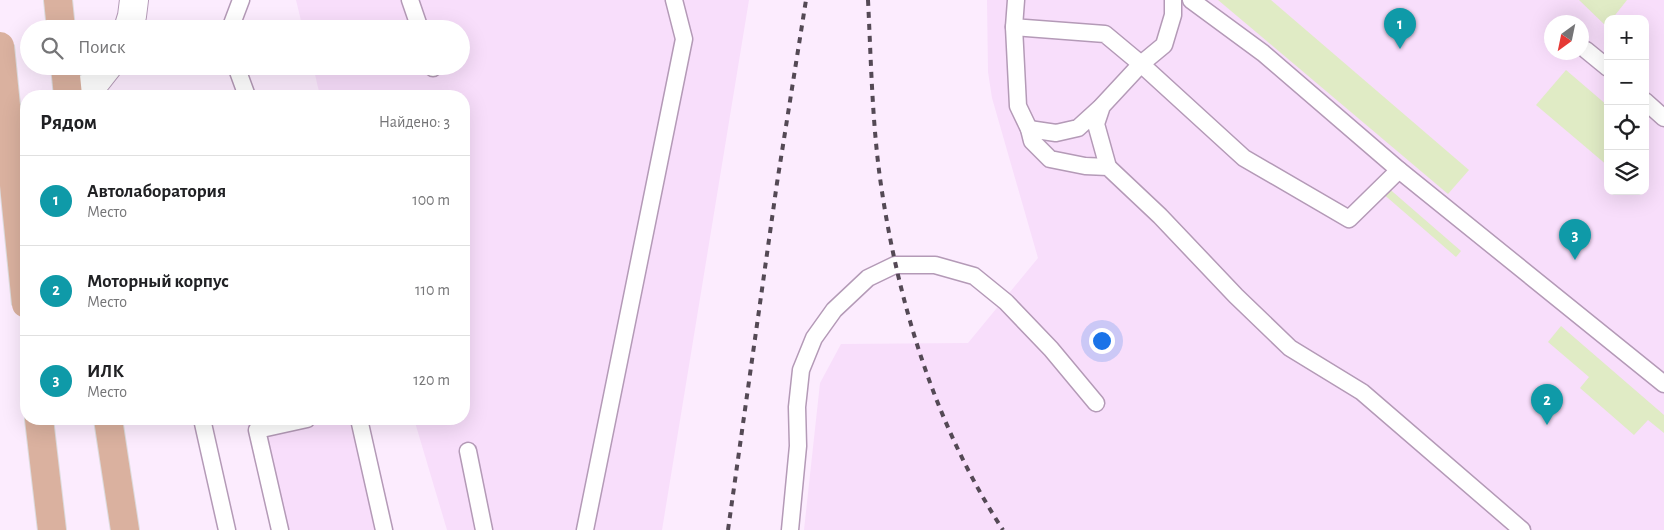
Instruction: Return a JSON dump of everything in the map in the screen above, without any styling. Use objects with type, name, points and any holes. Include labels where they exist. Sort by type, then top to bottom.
[{"type":"main road","points":[[58,0],[60,20]]},
{"type":"main road","points":[[0,46],[20,244]]},
{"type":"main road","points":[[66,75],[67,90]]},
{"type":"main road","points":[[40,425],[52,530]]},
{"type":"main road","points":[[109,425],[125,530]]},
{"type":"street","points":[[131,20],[134,0]]},
{"type":"street","points":[[86,90],[101,75]]},
{"type":"street","points":[[0,122],[20,120]]},
{"type":"lane","points":[[233,20],[240,0]]},
{"type":"lane","points":[[410,0],[417,20]]},
{"type":"lane","points":[[585,530],[684,39],[674,0]]},
{"type":"lane","points":[[1016,0],[1014,27],[1018,106],[1029,129],[1032,141],[1050,160],[1085,166],[1108,166]]},
{"type":"lane","points":[[1029,129],[1056,133],[1078,128],[1102,106],[1141,64],[1164,45],[1173,15],[1173,0]]},
{"type":"lane","points":[[1192,0],[1263,53],[1399,170],[1664,384]]},
{"type":"lane","points":[[1014,27],[1105,34],[1141,64],[1244,158],[1348,219],[1399,170]]},
{"type":"lane","points":[[1589,52],[1604,65]]},
{"type":"lane","points":[[239,75],[245,90]]},
{"type":"lane","points":[[1649,105],[1664,118]]},
{"type":"lane","points":[[1102,106],[1096,124],[1108,166],[1160,216],[1236,296],[1290,348],[1362,392],[1522,530]]},
{"type":"lane","points":[[790,530],[798,446],[797,406],[801,370],[804,362],[814,338],[834,310],[868,278],[896,265],[935,264],[974,276],[1006,302],[1051,349],[1096,403]]},
{"type":"lane","points":[[203,425],[227,530]]},
{"type":"lane","points":[[279,425],[257,430],[280,530]]},
{"type":"lane","points":[[360,425],[384,530]]},
{"type":"lane","points":[[468,451],[484,530]]},
{"type":"shaded area","points":[[296,0],[749,0],[662,530],[447,530],[416,425],[470,425],[470,90],[319,90],[315,75],[470,75],[470,20],[301,20]]},
{"type":"shaded area","points":[[987,0],[1664,0],[1664,530],[804,530],[820,383],[841,344],[968,343],[1038,258],[992,98],[988,72]]},
{"type":"shaded area","points":[[247,425],[369,425],[394,530],[272,530]]},
{"type":"green space","points":[[1218,0],[1271,0],[1469,170],[1448,194]]},
{"type":"green space","points":[[1579,0],[1627,0],[1615,15],[1604,15],[1604,24]]},
{"type":"green space","points":[[1566,70],[1604,103],[1604,163],[1536,105]]},
{"type":"green space","points":[[1386,186],[1461,251],[1456,257],[1381,192]]},
{"type":"green space","points":[[1561,326],[1664,415],[1664,433],[1648,420],[1634,435],[1580,388],[1589,377],[1548,342]]},
{"type":"railway","points":[[728,530],[777,183],[806,0]]},
{"type":"railway","points":[[868,0],[877,156],[887,224],[908,316],[922,361],[957,448],[1003,530]]},
{"type":"place","name":"Автолаборатория","points":[[1400,49]]},
{"type":"place","name":"ИЛК","points":[[1575,260]]},
{"type":"place","name":"Моторный корпус","points":[[1547,425]]}]
